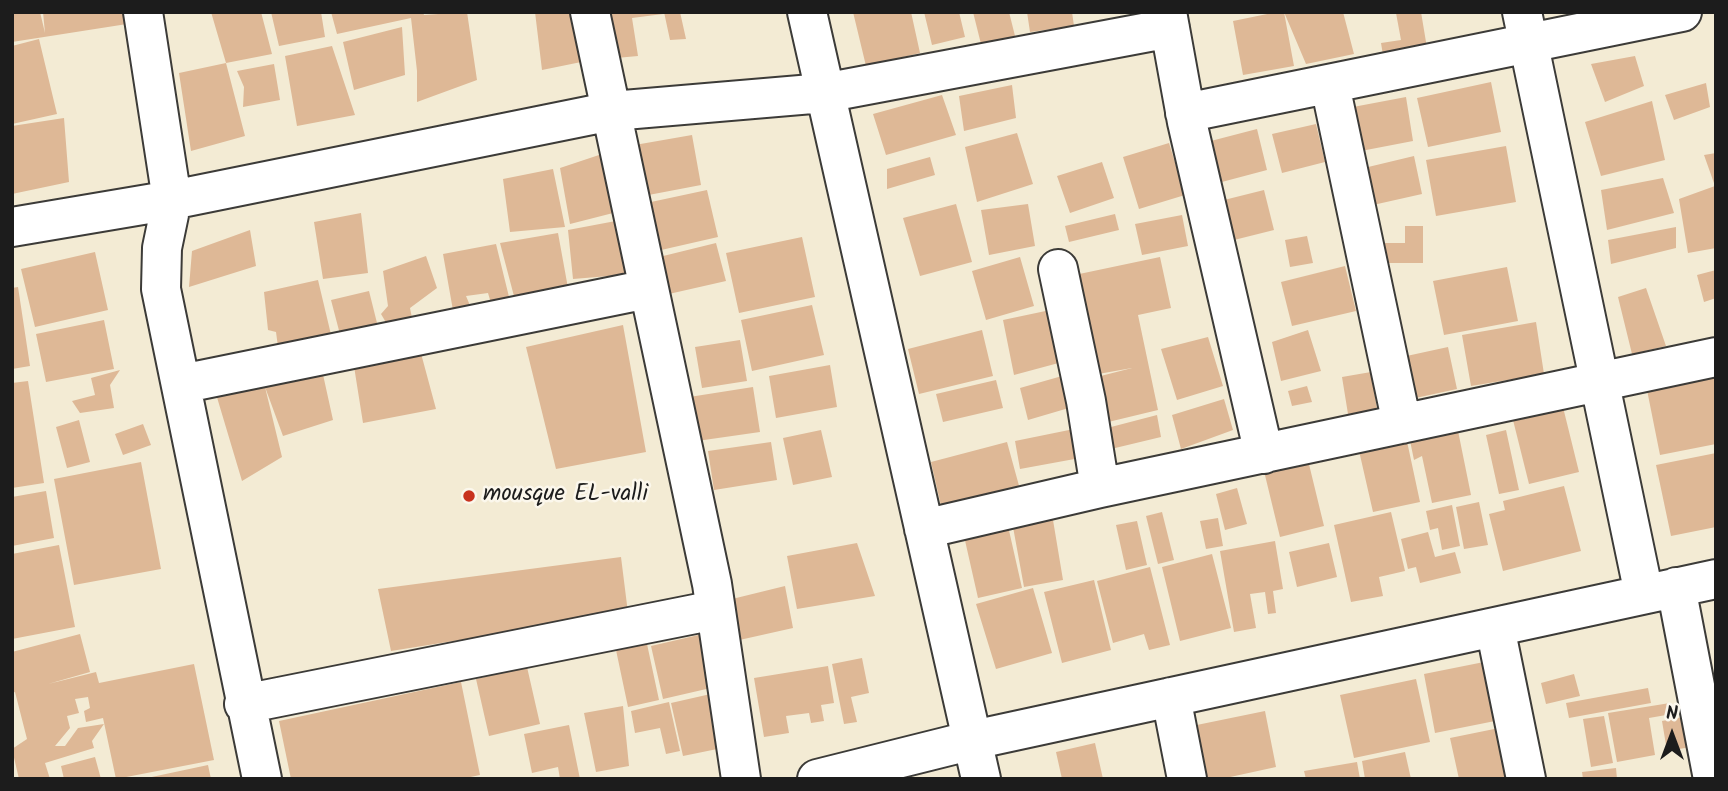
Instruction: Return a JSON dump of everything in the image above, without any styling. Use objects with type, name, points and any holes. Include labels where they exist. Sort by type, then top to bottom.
[{"type":"street","points":[[143,12],[172,200],[162,248],[161,289],[244,704],[262,779]]},
{"type":"street","points":[[590,12],[712,584],[741,779]]},
{"type":"street","points":[[807,12],[981,779]]},
{"type":"street","points":[[1185,113],[1330,85],[1526,29],[1682,12]]},
{"type":"street","points":[[12,228],[172,200],[611,111],[824,93],[1168,20],[1185,113],[1264,454]]},
{"type":"street","points":[[1526,29],[1600,382],[1713,779]]},
{"type":"street","points":[[1330,85],[1402,424]]},
{"type":"street","points":[[1058,270],[1086,401],[1100,488]]},
{"type":"street","points":[[181,384],[648,289]]},
{"type":"street","points":[[924,529],[1100,488],[1716,357]]},
{"type":"street","points":[[817,779],[973,740],[1716,579]]},
{"type":"street","points":[[244,704],[715,610]]},
{"type":"street","points":[[1495,627],[1526,779]]},
{"type":"street","points":[[1171,697],[1187,779]]},
{"type":"building","points":[[12,12],[40,12],[45,33],[43,12],[124,12],[127,24],[12,42]]},
{"type":"building","points":[[211,12],[261,12],[272,54],[226,63]]},
{"type":"building","points":[[271,12],[321,12],[325,37],[279,46]]},
{"type":"building","points":[[331,12],[423,12],[424,15],[467,12],[477,80],[417,102],[417,71],[411,18],[337,34]]},
{"type":"building","points":[[535,12],[579,12],[591,60],[542,70]]},
{"type":"building","points":[[606,12],[663,14],[632,18],[638,56],[616,58]]},
{"type":"building","points":[[664,12],[680,12],[686,39],[670,40]]},
{"type":"building","points":[[853,12],[911,12],[920,53],[866,66]]},
{"type":"building","points":[[924,12],[959,12],[965,37],[932,45]]},
{"type":"building","points":[[973,12],[1009,12],[1015,36],[981,44]]},
{"type":"building","points":[[1027,12],[1072,12],[1074,26],[1030,32]]},
{"type":"building","points":[[1284,12],[1294,66],[1243,75],[1233,21]]},
{"type":"building","points":[[1284,12],[1343,12],[1354,54],[1306,64]]},
{"type":"building","points":[[1421,12],[1428,54],[1384,61],[1381,43],[1401,40],[1396,13]]},
{"type":"building","points":[[402,27],[405,75],[354,90],[343,42]]},
{"type":"building","points":[[39,39],[57,114],[12,124],[12,46]]},
{"type":"building","points":[[332,46],[355,115],[297,126],[285,56]]},
{"type":"building","points":[[1635,56],[1644,86],[1605,102],[1591,64]]},
{"type":"building","points":[[226,63],[245,136],[191,151],[179,73]]},
{"type":"building","points":[[274,64],[280,100],[243,107],[244,87],[237,71]]},
{"type":"building","points":[[1491,82],[1501,132],[1428,147],[1417,98]]},
{"type":"building","points":[[1706,83],[1710,107],[1674,120],[1665,95]]},
{"type":"building","points":[[1012,85],[1016,118],[964,131],[959,96]]},
{"type":"building","points":[[942,95],[956,135],[886,155],[873,114]]},
{"type":"building","points":[[1406,97],[1413,141],[1361,151],[1353,107]]},
{"type":"building","points":[[1652,101],[1665,160],[1601,176],[1585,122]]},
{"type":"building","points":[[64,118],[69,182],[12,194],[12,126]]},
{"type":"building","points":[[1316,124],[1325,162],[1282,173],[1272,134]]},
{"type":"building","points":[[1257,129],[1267,170],[1218,183],[1207,142]]},
{"type":"building","points":[[1017,133],[1033,184],[977,202],[965,147]]},
{"type":"building","points":[[692,135],[701,185],[638,197],[629,146]]},
{"type":"building","points":[[1169,143],[1185,195],[1139,209],[1123,157]]},
{"type":"building","points":[[1506,146],[1516,202],[1436,216],[1426,160]]},
{"type":"building","points":[[608,152],[617,212],[570,224],[560,168]]},
{"type":"building","points":[[1716,153],[1716,248],[1688,253],[1679,199],[1715,186],[1704,155]]},
{"type":"building","points":[[1414,156],[1422,194],[1373,205],[1364,168]]},
{"type":"building","points":[[930,157],[935,175],[887,189],[887,169]]},
{"type":"building","points":[[1102,162],[1114,198],[1070,213],[1057,176]]},
{"type":"building","points":[[553,169],[565,227],[510,232],[503,179]]},
{"type":"building","points":[[1663,178],[1674,213],[1607,230],[1601,190]]},
{"type":"building","points":[[707,190],[718,237],[648,253],[637,205]]},
{"type":"building","points":[[1264,190],[1274,230],[1234,240],[1224,200]]},
{"type":"building","points":[[956,204],[972,262],[920,276],[903,218]]},
{"type":"building","points":[[1028,204],[1035,246],[989,255],[981,210]]},
{"type":"building","points":[[361,213],[368,273],[323,279],[314,222]]},
{"type":"building","points":[[1115,214],[1119,230],[1069,242],[1065,226]]},
{"type":"building","points":[[1182,215],[1188,246],[1142,255],[1135,224]]},
{"type":"building","points":[[621,220],[633,274],[573,279],[568,230]]},
{"type":"building","points":[[1405,226],[1423,226],[1423,263],[1376,263],[1376,243],[1405,243]]},
{"type":"building","points":[[1676,227],[1676,248],[1611,264],[1608,240]]},
{"type":"building","points":[[250,230],[256,266],[189,287],[192,251]]},
{"type":"building","points":[[558,233],[568,288],[515,300],[500,243]]},
{"type":"building","points":[[1307,236],[1313,263],[1290,267],[1285,240]]},
{"type":"building","points":[[802,237],[815,297],[739,313],[726,253]]},
{"type":"building","points":[[716,243],[726,281],[660,296],[651,259]]},
{"type":"building","points":[[496,244],[511,305],[493,310],[488,293],[466,296],[474,315],[454,316],[443,254]]},
{"type":"building","points":[[95,252],[108,310],[35,327],[21,269]]},
{"type":"building","points":[[426,256],[437,288],[410,308],[413,323],[391,331],[381,314],[388,306],[383,271]]},
{"type":"building","points":[[1020,257],[1034,306],[986,320],[972,271]]},
{"type":"building","points":[[1160,257],[1171,308],[1138,315],[1158,410],[1100,424],[1089,379],[1132,368],[1087,376],[1065,277]]},
{"type":"building","points":[[1345,266],[1356,311],[1292,326],[1281,282]]},
{"type":"building","points":[[1507,267],[1518,321],[1444,335],[1433,281]]},
{"type":"building","points":[[1716,270],[1716,298],[1704,302],[1697,275]]},
{"type":"building","points":[[318,280],[333,343],[278,347],[276,332],[268,330],[264,292]]},
{"type":"building","points":[[18,287],[30,366],[12,369],[12,288]]},
{"type":"building","points":[[1646,288],[1666,346],[1632,354],[1618,297]]},
{"type":"building","points":[[369,291],[380,335],[342,342],[331,300]]},
{"type":"building","points":[[812,305],[824,355],[752,371],[741,320]]},
{"type":"building","points":[[1055,309],[1066,361],[1014,375],[1003,320]]},
{"type":"building","points":[[104,320],[114,369],[46,382],[36,334]]},
{"type":"building","points":[[1536,322],[1544,374],[1471,386],[1462,335]]},
{"type":"building","points":[[623,325],[646,452],[556,469],[526,347]]},
{"type":"building","points":[[982,330],[993,376],[919,394],[908,349]]},
{"type":"building","points":[[1308,330],[1321,371],[1281,381],[1272,342]]},
{"type":"building","points":[[1208,337],[1223,386],[1177,400],[1161,349]]},
{"type":"building","points":[[740,340],[747,381],[702,388],[695,347]]},
{"type":"building","points":[[419,346],[436,409],[363,423],[353,360]]},
{"type":"building","points":[[1448,347],[1457,389],[1411,399],[1402,357]]},
{"type":"building","points":[[830,365],[837,407],[776,418],[769,376]]},
{"type":"building","points":[[120,370],[110,385],[114,408],[80,413],[72,401],[95,395],[91,378]]},
{"type":"building","points":[[322,370],[333,420],[283,436],[265,387]]},
{"type":"building","points":[[1716,371],[1716,444],[1660,455],[1646,385]]},
{"type":"building","points":[[1371,372],[1377,409],[1348,414],[1342,377]]},
{"type":"building","points":[[1069,374],[1079,405],[1028,420],[1020,388]]},
{"type":"building","points":[[996,380],[1003,408],[943,422],[936,394]]},
{"type":"building","points":[[28,381],[44,483],[12,488],[12,383]]},
{"type":"building","points":[[1307,386],[1312,402],[1292,406],[1288,391]]},
{"type":"building","points":[[265,387],[282,457],[242,481],[216,394]]},
{"type":"building","points":[[753,387],[760,432],[690,442],[683,398]]},
{"type":"building","points":[[1560,395],[1579,472],[1529,484],[1510,408]]},
{"type":"building","points":[[1224,399],[1233,430],[1181,449],[1172,415]]},
{"type":"building","points":[[1157,415],[1161,437],[1111,449],[1111,427]]},
{"type":"building","points":[[79,420],[90,462],[67,468],[56,427]]},
{"type":"building","points":[[1456,421],[1471,495],[1432,503],[1422,456],[1414,460],[1408,431]]},
{"type":"building","points":[[143,424],[151,445],[123,455],[115,434]]},
{"type":"building","points":[[1074,429],[1080,458],[1020,469],[1015,441]]},
{"type":"building","points":[[821,430],[832,477],[793,485],[783,438]]},
{"type":"building","points":[[1506,430],[1519,490],[1499,494],[1486,435]]},
{"type":"building","points":[[1405,432],[1420,502],[1373,512],[1357,442]]},
{"type":"building","points":[[771,442],[777,480],[714,490],[708,451]]},
{"type":"building","points":[[1007,442],[1021,493],[942,510],[931,462]]},
{"type":"building","points":[[1716,453],[1716,527],[1671,536],[1656,465]]},
{"type":"building","points":[[1307,456],[1324,526],[1280,537],[1263,467]]},
{"type":"building","points":[[141,462],[161,569],[74,585],[54,479]]},
{"type":"building","points":[[1564,486],[1581,551],[1503,571],[1489,514],[1505,510],[1503,501]]},
{"type":"building","points":[[1237,488],[1247,524],[1225,530],[1216,494]]},
{"type":"building","points":[[46,491],[54,538],[12,546],[12,497]]},
{"type":"building","points":[[1479,502],[1488,545],[1464,549],[1456,507]]},
{"type":"building","points":[[1452,505],[1460,546],[1442,550],[1438,528],[1430,530],[1426,511]]},
{"type":"building","points":[[1162,512],[1174,560],[1158,564],[1146,516]]},
{"type":"building","points":[[1391,512],[1405,571],[1379,577],[1383,596],[1351,602],[1334,525]]},
{"type":"building","points":[[1218,518],[1223,546],[1206,549],[1200,521]]},
{"type":"building","points":[[1053,520],[1063,580],[1024,587],[1013,527]]},
{"type":"building","points":[[1137,521],[1147,565],[1126,570],[1116,525]]},
{"type":"building","points":[[1008,526],[1022,588],[978,598],[964,536]]},
{"type":"building","points":[[1428,532],[1435,557],[1455,552],[1461,573],[1420,583],[1416,567],[1408,569],[1401,539]]},
{"type":"building","points":[[1275,541],[1283,589],[1273,591],[1276,613],[1268,614],[1265,592],[1250,594],[1256,628],[1234,632],[1220,551]]},
{"type":"building","points":[[857,543],[875,596],[797,609],[787,556]]},
{"type":"building","points":[[1329,543],[1337,577],[1297,587],[1289,552]]},
{"type":"building","points":[[59,545],[75,627],[12,639],[12,554]]},
{"type":"building","points":[[1212,554],[1231,628],[1180,641],[1162,567]]},
{"type":"building","points":[[621,557],[628,613],[391,651],[378,589]]},
{"type":"building","points":[[1150,567],[1170,645],[1149,650],[1144,634],[1113,643],[1097,581]]},
{"type":"building","points":[[1094,580],[1111,650],[1062,663],[1044,592]]},
{"type":"building","points":[[785,586],[793,628],[735,641],[724,601]]},
{"type":"building","points":[[1033,588],[1052,653],[996,669],[976,604]]},
{"type":"building","points":[[80,634],[90,672],[48,684],[96,672],[99,683],[194,664],[214,760],[116,779],[103,718],[86,722],[84,711],[90,708],[88,697],[75,699],[79,713],[67,716],[70,728],[55,746],[65,746],[78,728],[104,724],[92,741],[94,748],[45,763],[50,779],[19,779],[12,749],[27,739],[15,692],[12,693],[12,652]]},
{"type":"building","points":[[703,634],[715,687],[663,699],[651,646]]},
{"type":"building","points":[[647,644],[659,700],[628,707],[616,650]]},
{"type":"building","points":[[862,658],[869,693],[851,697],[857,722],[844,724],[832,664]]},
{"type":"building","points":[[1499,659],[1510,718],[1435,733],[1424,674]]},
{"type":"building","points":[[828,666],[834,703],[821,705],[824,721],[811,723],[809,713],[786,716],[789,733],[764,737],[754,678]]},
{"type":"building","points":[[527,667],[540,724],[489,736],[476,679]]},
{"type":"building","points":[[1574,674],[1580,696],[1546,704],[1541,683]]},
{"type":"building","points":[[1416,679],[1430,742],[1354,758],[1340,695]]},
{"type":"building","points":[[461,682],[480,775],[461,779],[291,779],[279,721]]},
{"type":"building","points":[[1648,688],[1651,703],[1569,718],[1566,703]]},
{"type":"building","points":[[715,693],[727,747],[683,756],[671,703]]},
{"type":"building","points":[[669,702],[680,751],[666,754],[660,728],[635,733],[631,711]]},
{"type":"building","points":[[1670,703],[1672,714],[1649,718],[1655,755],[1617,762],[1608,713]]},
{"type":"building","points":[[623,706],[629,766],[596,772],[584,713]]},
{"type":"building","points":[[1265,711],[1276,767],[1221,779],[1198,779],[1187,727]]},
{"type":"building","points":[[1604,716],[1613,763],[1591,767],[1583,719]]},
{"type":"building","points":[[1683,717],[1697,746],[1667,751],[1662,721]]},
{"type":"building","points":[[569,725],[580,779],[560,779],[558,767],[532,773],[524,734]]},
{"type":"building","points":[[1504,727],[1515,779],[1459,779],[1450,738]]},
{"type":"building","points":[[1095,743],[1103,779],[1062,779],[1056,752]]},
{"type":"building","points":[[1405,752],[1411,779],[1365,779],[1362,761]]},
{"type":"building","points":[[95,757],[101,779],[64,779],[61,766]]},
{"type":"building","points":[[1357,762],[1360,779],[1306,779],[1304,771]]},
{"type":"building","points":[[208,765],[211,779],[147,779],[147,778]]},
{"type":"building","points":[[1616,768],[1617,779],[1583,779],[1582,772]]},
{"type":"place","name":"mousque EL-valli","points":[[469,496]]}]
